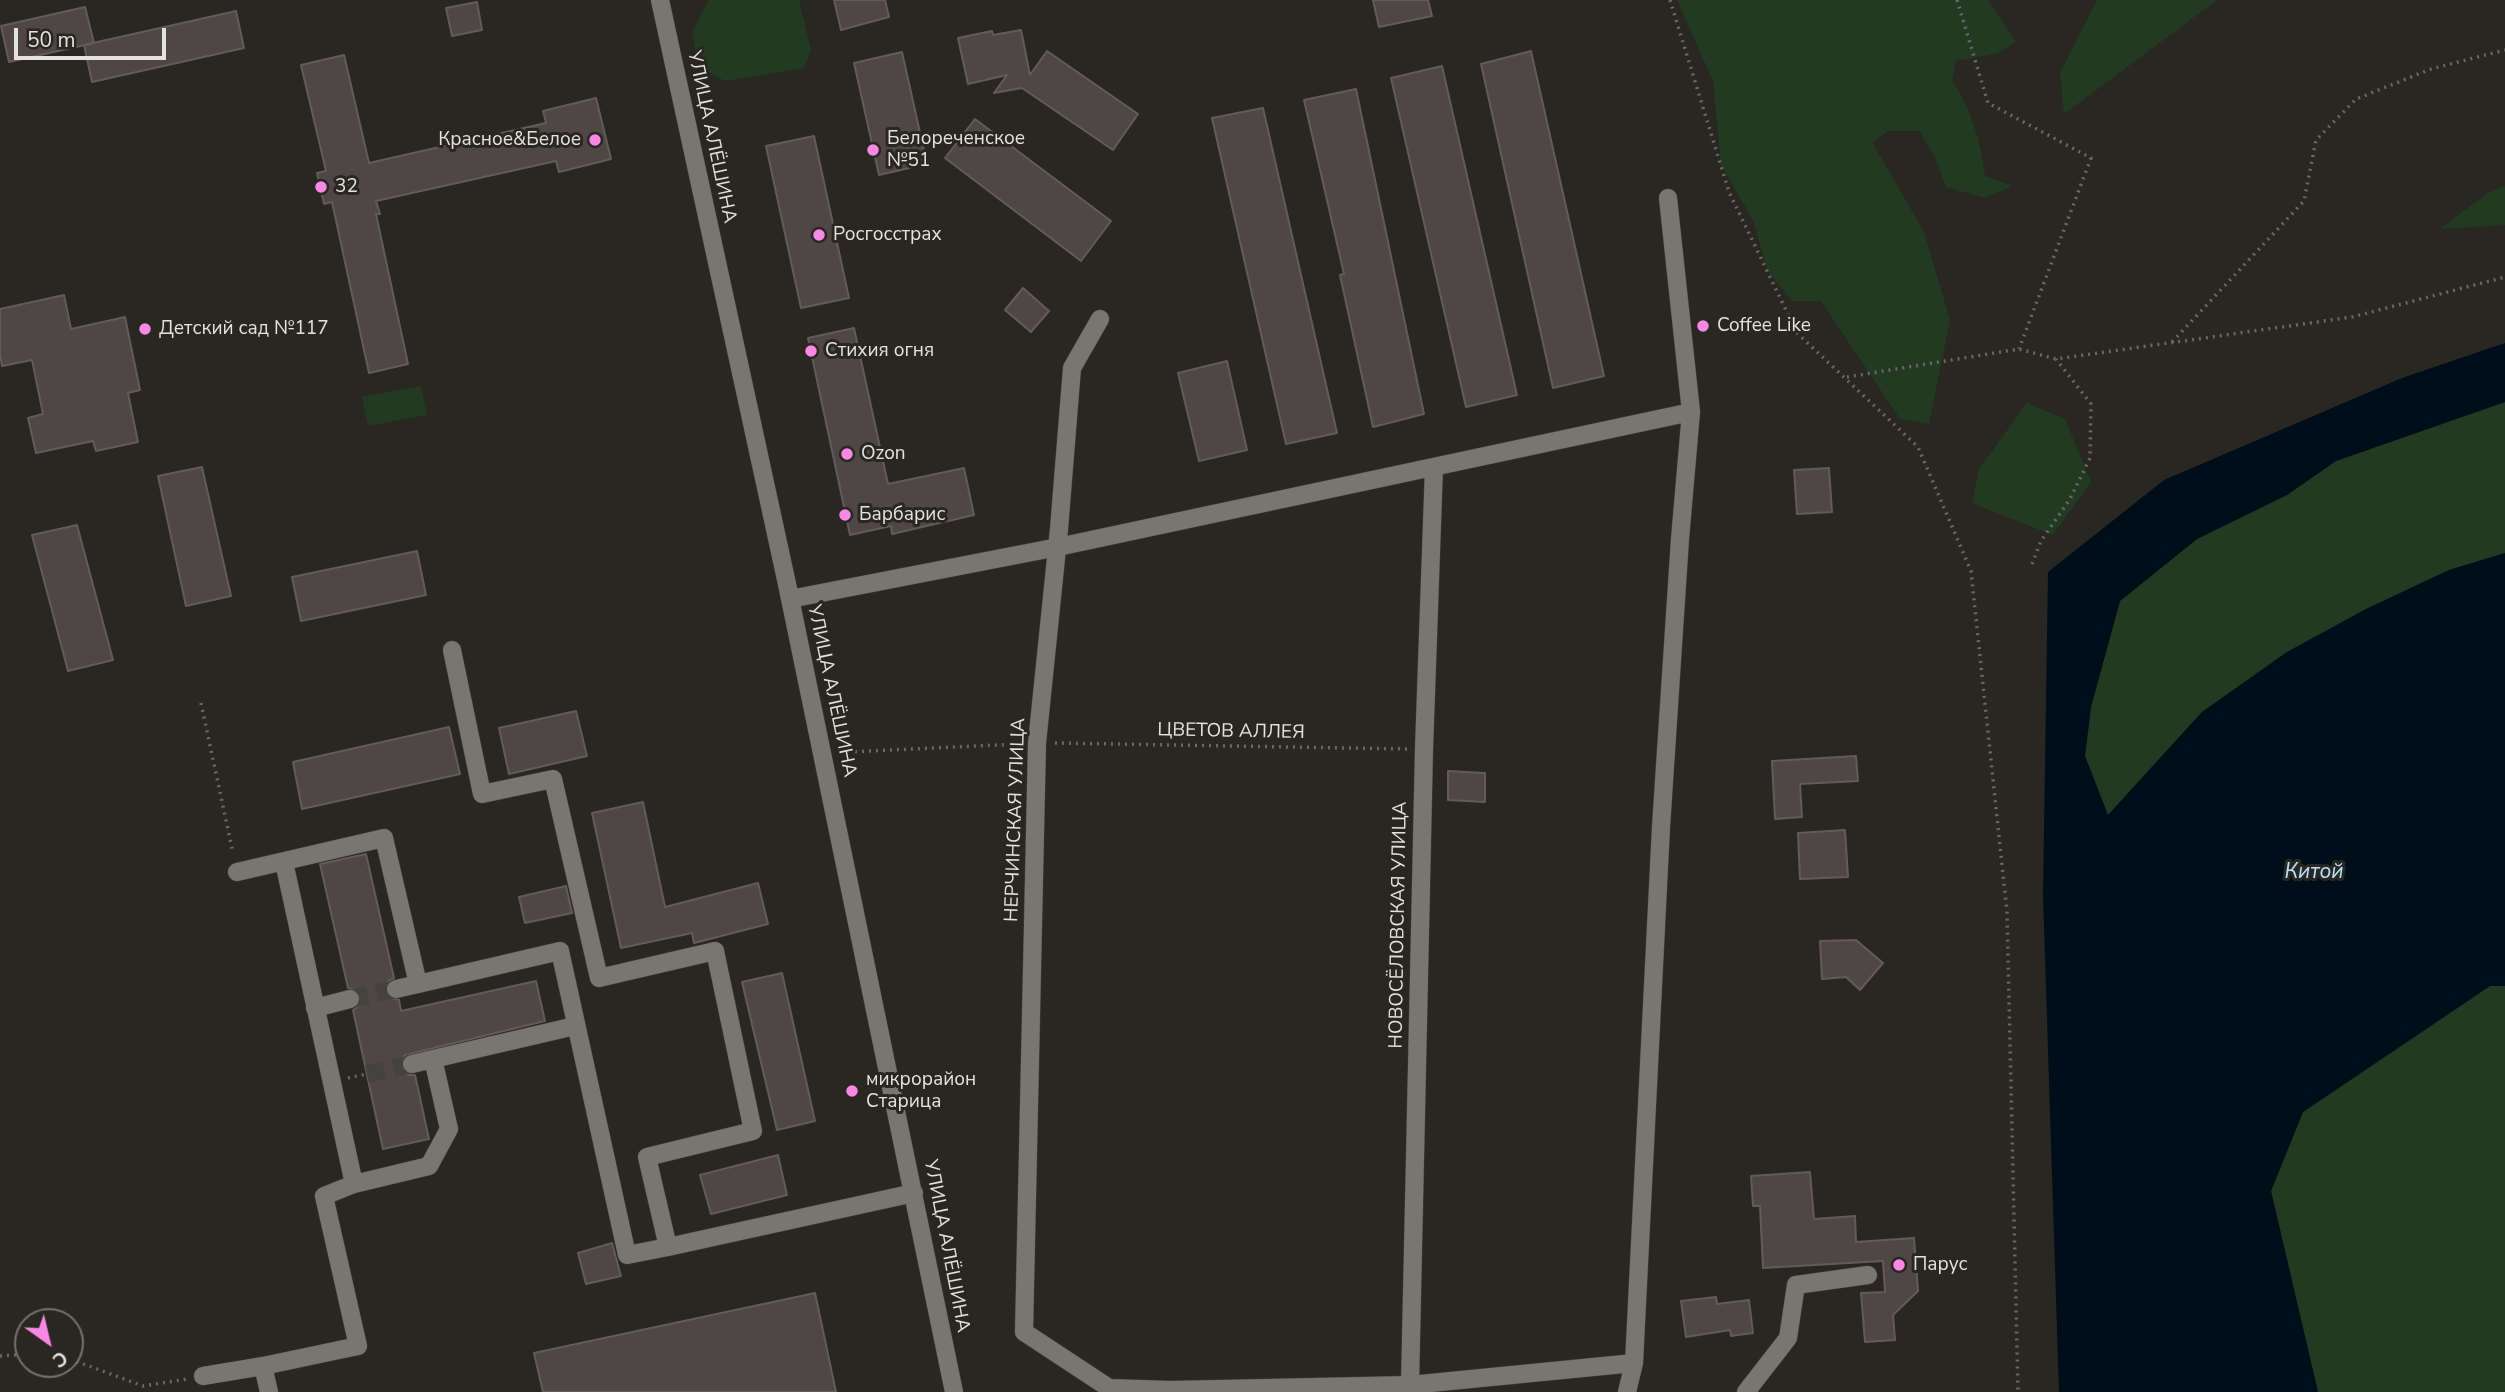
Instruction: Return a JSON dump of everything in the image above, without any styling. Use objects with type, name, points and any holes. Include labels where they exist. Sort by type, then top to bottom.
[{"type":"street","name":"УЛИЦА АЛЁШИНА","points":[[660,0],[790,599],[954,1392]]},
{"type":"street","points":[[1627,1392],[1634,1363],[1661,827],[1691,412],[1668,198]]},
{"type":"street","name":"НЕРЧИНСКАЯ УЛИЦА","points":[[1100,319],[1072,368],[1058,547],[1037,743],[1024,1332],[1109,1388],[1171,1390],[1410,1385]]},
{"type":"street","points":[[790,599],[1058,547],[1691,412]]},
{"type":"street","name":"НОВОСЁЛОВСКАЯ УЛИЦА","points":[[1410,1385],[1424,749],[1434,467]]},
{"type":"street","points":[[452,650],[482,794],[552,779],[599,978],[715,951],[753,1132],[647,1157],[668,1247]]},
{"type":"street","points":[[237,872],[384,838],[418,984]]},
{"type":"street","points":[[284,862],[354,1184]]},
{"type":"street","points":[[396,989],[559,951],[627,1255],[914,1193]]},
{"type":"street","points":[[315,1007],[350,999]]},
{"type":"street","points":[[412,1064],[575,1026]]},
{"type":"street","points":[[203,1376],[358,1346],[324,1196],[354,1184],[429,1166],[449,1129],[433,1059]]},
{"type":"street","points":[[1746,1392],[1788,1338],[1796,1285],[1868,1275]]},
{"type":"street","points":[[1410,1385],[1634,1363]]},
{"type":"street","points":[[263,1366],[269,1392]]},
{"type":"path","points":[[1670,0],[1729,192],[1797,333],[1918,447],[1970,571],[2007,912],[2018,1392]]},
{"type":"path","points":[[1957,0],[1988,103],[2091,158],[2019,349]]},
{"type":"path","points":[[2171,343],[2304,201],[2315,140],[2356,99],[2431,69],[2505,50]]},
{"type":"path","points":[[1846,377],[2019,349],[2056,359],[2352,317],[2505,277]]},
{"type":"path","points":[[2032,564],[2041,541],[2070,499],[2090,458],[2091,404],[2056,359]]},
{"type":"path","points":[[201,704],[237,872]]},
{"type":"path","name":"ЦВЕТОВ АЛЛЕЯ","points":[[848,752],[1037,743],[1424,749]]},
{"type":"path","points":[[84,1364],[143,1386],[203,1376]]},
{"type":"green space","points":[[709,0],[799,0],[811,50],[804,68],[725,81],[699,67],[692,32]]},
{"type":"green space","points":[[1677,0],[1988,0],[2016,42],[1998,53],[1956,61],[1952,80],[1965,102],[1974,126],[1985,176],[2012,186],[1985,198],[1946,187],[1934,155],[1919,131],[1888,131],[1872,142],[1924,232],[1950,320],[1929,424],[1900,419],[1821,301],[1792,301],[1767,270],[1753,220],[1721,165],[1713,81]]},
{"type":"green space","points":[[2097,0],[2217,0],[2064,114],[2060,73]]},
{"type":"green space","points":[[2505,186],[2505,225],[2441,229],[2487,193]]},
{"type":"green space","points":[[421,386],[427,415],[368,426],[362,397]]},
{"type":"green space","points":[[2505,402],[2505,553],[2449,570],[2366,609],[2287,652],[2202,712],[2108,815],[2085,756],[2091,707],[2120,601],[2197,539],[2287,495],[2336,461]]},
{"type":"green space","points":[[2027,403],[2065,419],[2091,482],[2053,535],[1972,503],[1979,469]]},
{"type":"green space","points":[[2490,986],[2505,986],[2505,1392],[2318,1392],[2271,1191],[2303,1112]]},
{"type":"water","name":"Китой","points":[[2505,343],[2505,402],[2336,461],[2287,495],[2197,539],[2120,601],[2091,707],[2085,756],[2108,815],[2202,712],[2287,652],[2366,609],[2449,570],[2505,553],[2505,986],[2490,986],[2303,1112],[2271,1191],[2318,1392],[2059,1392],[2043,895],[2048,572],[2164,480],[2402,378]]},
{"type":"building","points":[[834,0],[885,0],[889,17],[841,30]]},
{"type":"building","points":[[1373,0],[1428,0],[1432,16],[1379,27]]},
{"type":"building","points":[[477,2],[482,30],[452,36],[446,8]]},
{"type":"building","points":[[85,7],[94,43],[9,62],[1,26]]},
{"type":"building","points":[[236,11],[244,48],[92,82],[84,45]]},
{"type":"building","points":[[1021,30],[1030,75],[1047,51],[1138,114],[1113,150],[1022,88],[994,93],[1007,75],[968,84],[958,38],[992,31],[993,35]]},
{"type":"building","points":[[1531,51],[1604,376],[1553,388],[1481,64]]},
{"type":"building","points":[[902,52],[927,164],[879,175],[854,63]]},
{"type":"building","points":[[344,55],[369,163],[546,123],[543,111],[596,98],[611,159],[559,172],[556,161],[376,201],[380,214],[376,214],[408,364],[369,373],[332,202],[324,204],[317,173],[326,171],[301,65]]},
{"type":"building","points":[[1442,66],[1517,395],[1466,407],[1391,78]]},
{"type":"building","points":[[1356,89],[1424,414],[1373,427],[1340,275],[1344,274],[1304,100]]},
{"type":"building","points":[[1263,108],[1337,433],[1286,444],[1212,118]]},
{"type":"building","points":[[975,119],[1111,221],[1081,261],[945,158]]},
{"type":"building","points":[[814,136],[849,298],[801,308],[766,146]]},
{"type":"building","points":[[1023,288],[1049,311],[1031,332],[1005,310]]},
{"type":"building","points":[[64,295],[71,329],[125,317],[140,390],[128,393],[138,442],[96,451],[93,441],[36,453],[28,418],[43,414],[32,360],[2,366],[0,309]]},
{"type":"building","points":[[854,328],[888,484],[964,468],[974,515],[892,534],[891,526],[850,535],[808,338]]},
{"type":"building","points":[[1227,361],[1247,450],[1199,461],[1178,373]]},
{"type":"building","points":[[202,467],[231,596],[186,606],[158,476]]},
{"type":"building","points":[[1829,468],[1832,512],[1797,514],[1794,470]]},
{"type":"building","points":[[77,525],[113,660],[68,671],[32,535]]},
{"type":"building","points":[[417,551],[426,595],[301,621],[292,577]]},
{"type":"building","points":[[576,711],[587,756],[509,774],[499,728]]},
{"type":"building","points":[[449,727],[460,774],[302,809],[293,762]]},
{"type":"building","points":[[1856,756],[1858,781],[1800,784],[1802,817],[1775,819],[1772,761]]},
{"type":"building","points":[[1448,771],[1485,773],[1485,802],[1448,800]]},
{"type":"building","points":[[643,802],[665,907],[758,883],[768,924],[694,943],[692,933],[621,948],[592,813]]},
{"type":"building","points":[[1845,830],[1848,877],[1800,879],[1798,833]]},
{"type":"building","points":[[366,854],[394,978],[388,981],[385,991],[388,997],[399,1000],[401,1011],[536,981],[545,1021],[405,1055],[401,1060],[401,1067],[408,1075],[415,1075],[429,1139],[383,1149],[353,1010],[358,1007],[361,997],[358,991],[348,988],[320,864]]},
{"type":"building","points":[[566,886],[572,913],[525,923],[519,897]]},
{"type":"building","points":[[1856,940],[1883,963],[1860,990],[1846,977],[1822,979],[1820,941]]},
{"type":"building","points":[[782,973],[815,1121],[777,1130],[742,982]]},
{"type":"building","points":[[778,1155],[787,1195],[711,1214],[700,1175]]},
{"type":"building","points":[[1810,1172],[1814,1219],[1855,1216],[1856,1242],[1914,1238],[1918,1291],[1893,1315],[1895,1340],[1865,1342],[1861,1293],[1885,1292],[1883,1261],[1763,1268],[1760,1206],[1753,1206],[1751,1176]]},
{"type":"building","points":[[612,1243],[621,1276],[586,1284],[578,1253]]},
{"type":"building","points":[[815,1293],[836,1392],[543,1392],[534,1353]]},
{"type":"building","points":[[1716,1297],[1717,1304],[1749,1300],[1753,1333],[1731,1336],[1730,1330],[1686,1337],[1681,1301]]},
{"type":"tunnel","points":[[350,999],[396,989]]},
{"type":"tunnel","points":[[367,1074],[412,1064]]},
{"type":"place","name":"Красное&Белое","points":[[595,140]]},
{"type":"place","name":"Белореченское №51","points":[[873,150]]},
{"type":"place","name":"32","points":[[321,187]]},
{"type":"place","name":"Росгосстрах","points":[[819,235]]},
{"type":"place","name":"Coffee Like","points":[[1703,326]]},
{"type":"place","name":"Детский сад №117","points":[[145,329]]},
{"type":"place","name":"Стихия огня","points":[[811,351]]},
{"type":"place","name":"Ozon","points":[[847,454]]},
{"type":"place","name":"Барбарис","points":[[845,515]]},
{"type":"place","name":"микрорайон Старица","points":[[852,1091]]},
{"type":"place","name":"Парус","points":[[1899,1265]]}]
